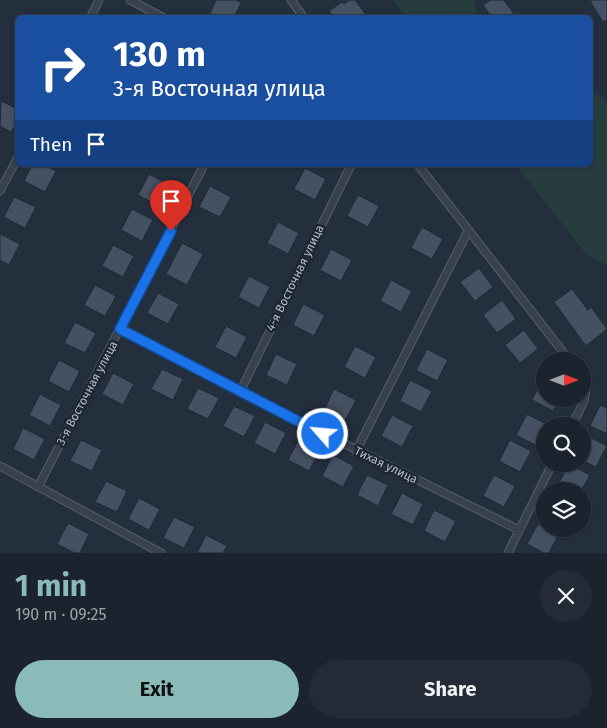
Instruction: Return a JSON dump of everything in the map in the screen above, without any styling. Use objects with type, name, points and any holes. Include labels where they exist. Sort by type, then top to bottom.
[{"type":"lane","points":[[92,15],[99,0]]},
{"type":"lane","points":[[130,0],[158,15]]},
{"type":"lane","points":[[291,0],[302,15]]},
{"type":"lane","points":[[0,191],[15,163]]},
{"type":"lane","name":"3-я Восточная улица","points":[[38,487],[203,167]]},
{"type":"lane","name":"4-я Восточная улица","points":[[240,392],[350,167]]},
{"type":"lane","points":[[420,167],[563,352]]},
{"type":"lane","points":[[356,450],[468,231]]},
{"type":"lane","name":"Тихая улица","points":[[120,329],[240,392],[519,530]]},
{"type":"lane","points":[[0,466],[161,553]]},
{"type":"lane","points":[[508,553],[548,472]]},
{"type":"green space","points":[[393,0],[474,0],[476,15],[404,15]]},
{"type":"green space","points":[[593,93],[607,100],[607,265],[586,254],[518,167],[593,167]]},
{"type":"building","points":[[216,0],[236,0],[241,3],[235,15],[209,15]]},
{"type":"building","points":[[350,0],[355,0],[366,15],[332,15],[329,11],[342,2],[344,4]]},
{"type":"building","points":[[491,0],[504,0],[514,14],[490,15],[483,5]]},
{"type":"building","points":[[607,0],[607,20],[603,22],[590,1]]},
{"type":"building","points":[[1,101],[15,108],[15,126],[11,132],[0,126]]},
{"type":"building","points":[[31,167],[49,167],[56,171],[45,192],[24,181]]},
{"type":"building","points":[[305,168],[326,179],[315,200],[294,189]]},
{"type":"building","points":[[149,174],[170,185],[159,206],[138,195]]},
{"type":"building","points":[[210,186],[231,197],[220,217],[199,207]]},
{"type":"building","points":[[358,195],[379,206],[368,227],[347,216]]},
{"type":"building","points":[[14,197],[36,207],[25,228],[4,217]]},
{"type":"building","points":[[132,209],[153,220],[142,241],[121,230]]},
{"type":"building","points":[[278,222],[299,233],[288,254],[267,243]]},
{"type":"building","points":[[422,227],[443,239],[432,259],[411,248]]},
{"type":"building","points":[[0,234],[20,244],[9,265],[0,260]]},
{"type":"building","points":[[182,243],[203,254],[187,285],[166,274]]},
{"type":"building","points":[[113,245],[134,256],[123,277],[102,266]]},
{"type":"building","points":[[331,249],[352,260],[341,281],[320,270]]},
{"type":"building","points":[[479,268],[493,287],[475,301],[460,282]]},
{"type":"building","points":[[249,276],[270,287],[259,308],[238,297]]},
{"type":"building","points":[[391,280],[412,291],[401,312],[380,301]]},
{"type":"building","points":[[95,285],[116,296],[105,316],[84,305]]},
{"type":"building","points":[[572,289],[588,310],[591,307],[607,329],[586,346],[554,302]]},
{"type":"building","points":[[158,293],[179,304],[168,324],[147,313]]},
{"type":"building","points":[[502,300],[516,319],[497,333],[483,315]]},
{"type":"building","points":[[303,304],[325,315],[314,336],[293,325]]},
{"type":"building","points":[[75,322],[96,333],[85,353],[64,343]]},
{"type":"building","points":[[226,326],[247,337],[236,358],[215,347]]},
{"type":"building","points":[[524,330],[538,349],[520,363],[505,345]]},
{"type":"building","points":[[355,346],[376,357],[365,378],[344,367]]},
{"type":"building","points":[[427,349],[448,360],[437,381],[416,370]]},
{"type":"building","points":[[276,354],[297,364],[287,385],[266,375]]},
{"type":"building","points":[[59,360],[80,371],[69,392],[48,381]]},
{"type":"building","points":[[162,369],[183,379],[173,400],[151,389]]},
{"type":"building","points":[[113,373],[134,384],[123,405],[102,394]]},
{"type":"building","points":[[410,380],[432,391],[421,412],[400,401]]},
{"type":"building","points":[[198,388],[219,398],[208,419],[187,409]]},
{"type":"building","points":[[334,389],[356,400],[345,421],[324,410]]},
{"type":"building","points":[[536,392],[536,402],[532,400]]},
{"type":"building","points":[[40,394],[61,405],[50,426],[29,415]]},
{"type":"building","points":[[600,405],[607,408],[607,434],[591,426]]},
{"type":"building","points":[[234,406],[255,416],[244,437],[223,426]]},
{"type":"building","points":[[527,414],[536,419],[536,445],[516,435]]},
{"type":"building","points":[[392,415],[413,426],[402,447],[381,436]]},
{"type":"building","points":[[265,422],[286,433],[275,454],[254,443]]},
{"type":"building","points":[[23,428],[45,439],[34,460],[13,449]]},
{"type":"building","points":[[591,438],[607,446],[596,467],[591,464]]},
{"type":"building","points":[[299,439],[320,450],[309,471],[288,460]]},
{"type":"building","points":[[81,440],[102,450],[92,471],[70,461]]},
{"type":"building","points":[[510,440],[531,451],[520,472],[499,461]]},
{"type":"building","points":[[333,455],[354,466],[343,487],[322,476]]},
{"type":"building","points":[[565,472],[584,472],[590,475],[586,482],[560,482]]},
{"type":"building","points":[[367,475],[388,485],[378,506],[357,495]]},
{"type":"building","points":[[494,475],[515,486],[504,507],[483,496]]},
{"type":"building","points":[[106,481],[127,491],[117,512],[95,502]]},
{"type":"building","points":[[402,493],[423,504],[413,525],[391,514]]},
{"type":"building","points":[[139,498],[160,509],[149,530],[128,519]]},
{"type":"building","points":[[434,510],[456,521],[445,542],[424,531]]},
{"type":"building","points":[[174,517],[195,527],[184,548],[163,538]]},
{"type":"building","points":[[68,523],[89,534],[80,553],[75,553],[57,544]]},
{"type":"building","points":[[536,528],[536,537],[557,537],[549,553],[544,553],[527,544]]},
{"type":"building","points":[[206,535],[227,546],[223,553],[197,553]]},
{"type":"route","points":[[171,231],[120,329],[323,434]]}]
